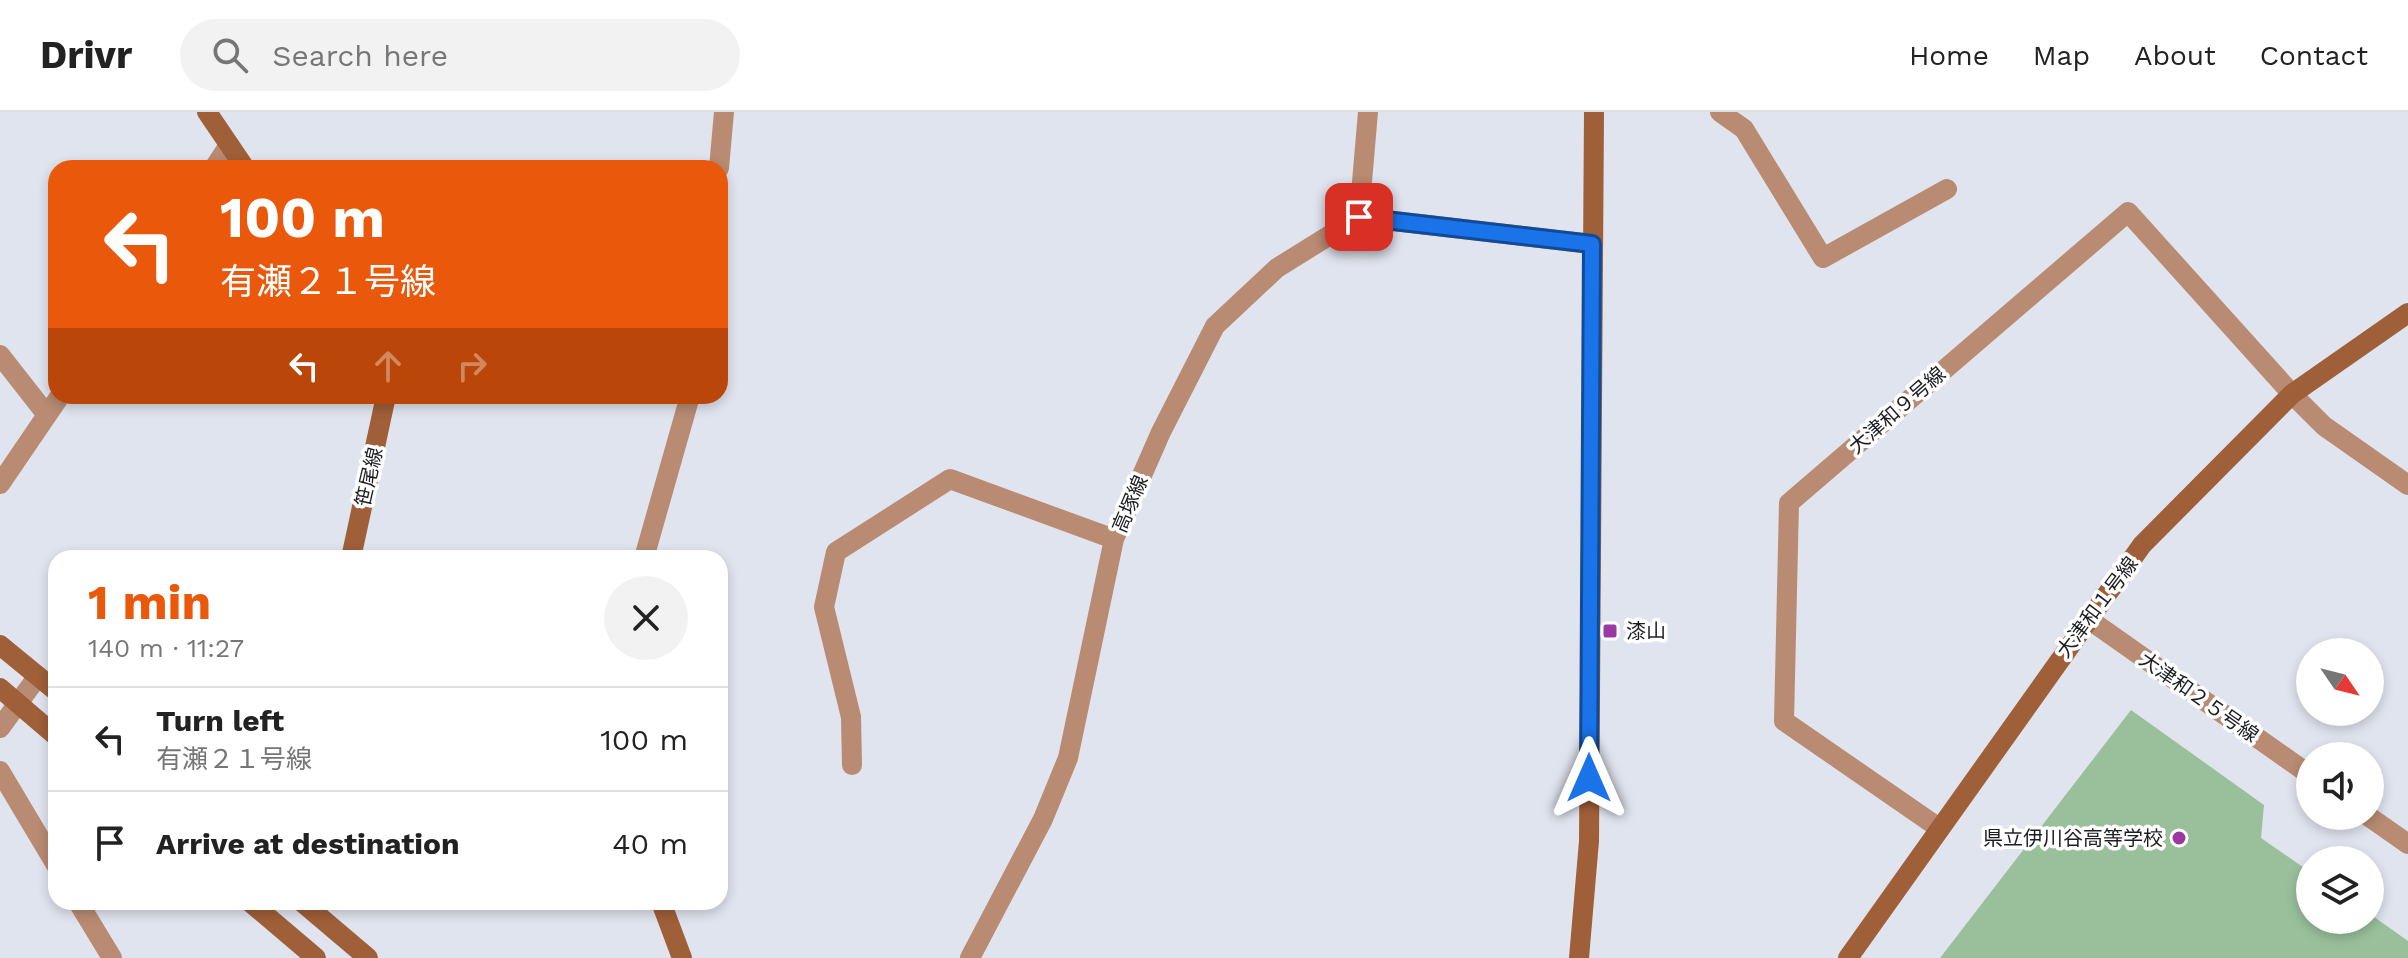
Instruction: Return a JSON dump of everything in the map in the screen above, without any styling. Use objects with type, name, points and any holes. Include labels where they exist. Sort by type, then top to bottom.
[{"type":"street","points":[[207,112],[239,160]]},
{"type":"street","points":[[720,160],[724,112]]},
{"type":"street","points":[[1368,112],[1359,217],[1592,244]]},
{"type":"street","points":[[1579,958],[1589,841],[1594,112]]},
{"type":"street","points":[[1720,112],[1744,129],[1823,258],[1947,189]]},
{"type":"street","points":[[219,160],[229,145]]},
{"type":"street","name":"大津和９号線","points":[[1939,828],[1784,721],[1789,503],[2128,212],[2292,394]]},
{"type":"street","name":"高塚線","points":[[970,958],[1043,819],[1068,758],[1114,539],[1161,432],[1215,326],[1277,268],[1359,217]]},
{"type":"street","name":"大津和１号線","points":[[1848,958],[2087,618],[2142,545],[2292,394],[2408,313]]},
{"type":"street","points":[[0,355],[47,415]]},
{"type":"street","points":[[2292,394],[2324,426],[2408,485]]},
{"type":"street","points":[[0,484],[55,404]]},
{"type":"street","name":"笹尾線","points":[[353,550],[384,404]]},
{"type":"street","points":[[646,550],[688,404]]},
{"type":"street","points":[[852,765],[851,717],[824,607],[836,552],[950,479],[1114,539]]},
{"type":"street","name":"大津和２５号線","points":[[2087,618],[2296,765]]},
{"type":"street","points":[[0,645],[48,684]]},
{"type":"street","points":[[0,728],[38,676]]},
{"type":"street","points":[[0,688],[48,729]]},
{"type":"street","points":[[0,771],[48,852]]},
{"type":"street","points":[[2384,827],[2408,844]]},
{"type":"street","points":[[83,910],[112,958]]},
{"type":"street","points":[[259,910],[316,958]]},
{"type":"street","points":[[311,910],[368,958]]},
{"type":"street","points":[[664,910],[682,958]]},
{"type":"green space","name":"県立伊川谷高等学校","points":[[2131,710],[2264,805],[2261,838],[2296,862],[2296,934],[2384,934],[2384,924],[2408,941],[2408,958],[1940,958]]},
{"type":"place","name":"漆山","points":[[1610,631]]},
{"type":"place","name":"県立伊川谷高等学校","points":[[2179,838]]},
{"type":"route","points":[[1359,217],[1592,244],[1589,778]]}]
